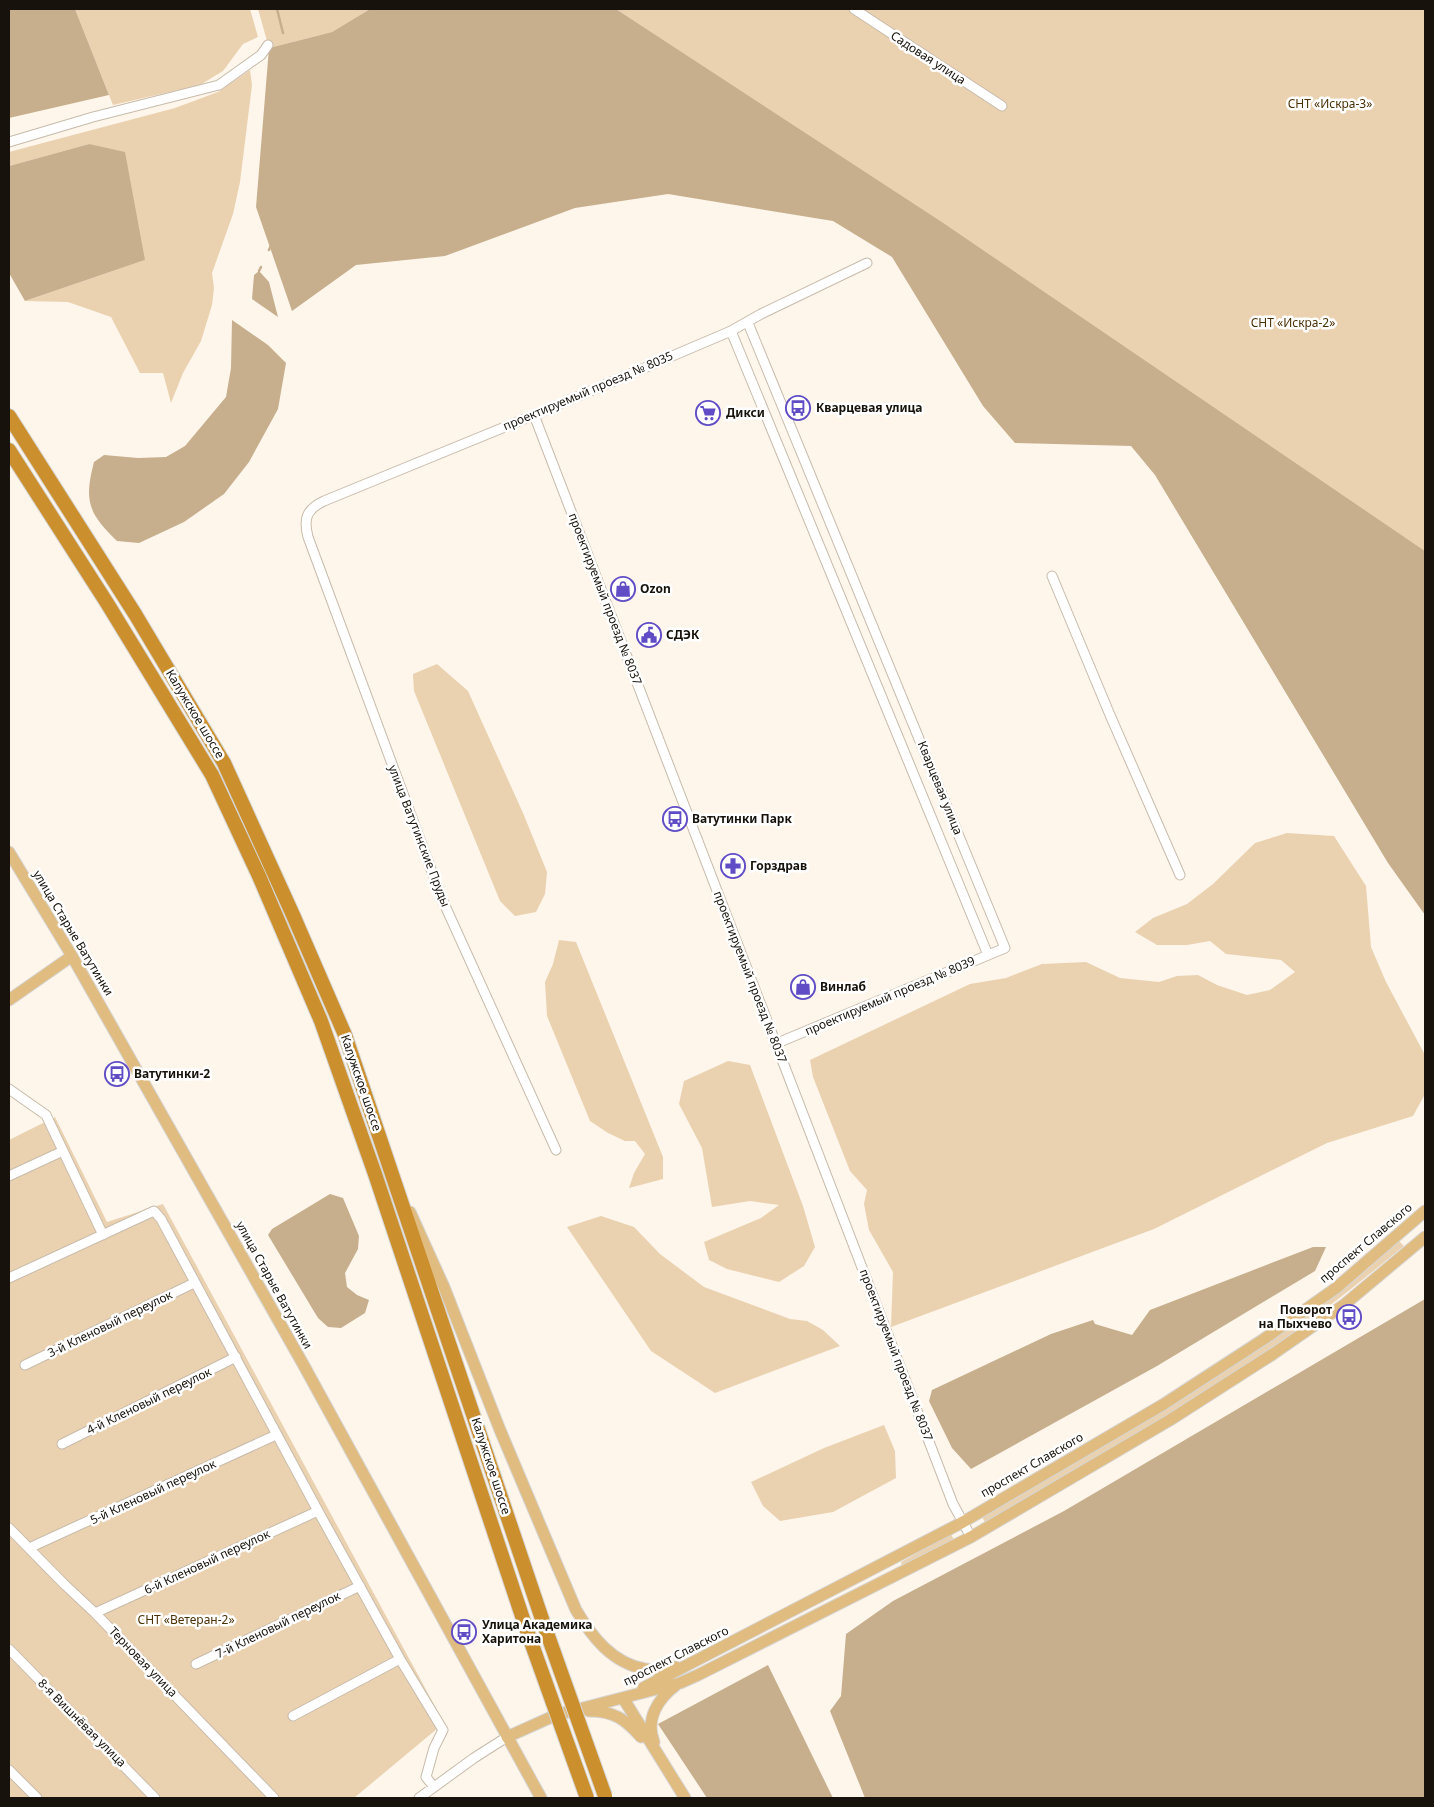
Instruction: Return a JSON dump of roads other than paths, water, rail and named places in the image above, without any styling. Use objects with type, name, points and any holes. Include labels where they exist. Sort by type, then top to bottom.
[{"type":"highway","name":"Калужское шоссе","points":[[9,416],[134,614],[224,763],[294,915],[345,1035],[542,1619],[605,1797]]},
{"type":"highway","name":"Калужское шоссе","points":[[9,450],[107,603],[212,775],[258,876],[324,1030],[375,1174],[525,1625],[586,1798]]},
{"type":"main road","name":"улица Старые Ватутинки","points":[[9,852],[72,956],[302,1364],[507,1737]]},
{"type":"main road","points":[[9,1000],[72,956]]},
{"type":"main road","points":[[391,1169],[444,1287],[500,1430],[576,1610],[588,1631],[616,1657],[632,1665],[645,1669],[659,1670],[685,1666]]},
{"type":"main road","name":"проспект Славского","points":[[623,1698],[963,1522],[1164,1404],[1264,1339],[1336,1288],[1424,1214]]},
{"type":"main road","name":"проспект Славского","points":[[507,1737],[537,1722],[680,1683],[971,1537],[1170,1420],[1273,1354],[1344,1304],[1425,1237]]},
{"type":"main road","points":[[658,1755],[651,1734],[654,1711],[668,1692],[680,1683]]},
{"type":"main road","points":[[623,1698],[685,1798]]},
{"type":"main road","points":[[577,1710],[601,1711],[614,1714],[627,1722],[658,1755]]},
{"type":"main road","points":[[507,1737],[541,1798]]},
{"type":"street","name":"Садовая улица","points":[[854,9],[1002,106]]},
{"type":"street","points":[[9,142],[93,117],[219,85],[261,56],[268,45]]},
{"type":"street","name":"проектируемый проезд № 8035","points":[[308,514],[314,506],[324,501],[534,415],[731,331],[761,314],[867,263]]},
{"type":"street","name":"Кварцевая улица","points":[[748,323],[1005,948]]},
{"type":"street","name":"Кварцевая улица","points":[[731,331],[988,955]]},
{"type":"street","name":"проектируемый проезд № 8037","points":[[534,415],[953,1504],[971,1537]]},
{"type":"street","name":"улица Ватутинские Пруды","points":[[308,514],[305,525],[308,537],[442,899],[556,1150]]},
{"type":"street","points":[[1052,576],[1180,875]]},
{"type":"street","name":"проектируемый проезд № 8039","points":[[775,1044],[1005,948]]},
{"type":"street","points":[[9,1089],[46,1115],[103,1235]]},
{"type":"street","points":[[9,1176],[63,1151]]},
{"type":"street","points":[[9,1278],[154,1211],[161,1219],[276,1435],[400,1659],[443,1730],[434,1748],[427,1770],[426,1777],[434,1787]]},
{"type":"street","points":[[1411,1249],[1425,1242]]},
{"type":"street","name":"3-й Кленовый переулок","points":[[25,1365],[194,1283]]},
{"type":"street","name":"4-й Кленовый переулок","points":[[62,1444],[236,1358]]},
{"type":"street","name":"5-й Кленовый переулок","points":[[29,1548],[276,1435]]},
{"type":"street","name":"6-й Кленовый переулок","points":[[96,1613],[318,1511]]},
{"type":"street","name":"Терновая улица","points":[[9,1528],[64,1584],[96,1613],[274,1798]]},
{"type":"street","name":"7-й Кленовый переулок","points":[[196,1664],[360,1586]]},
{"type":"street","name":"8-я Вишнёвая улица","points":[[9,1648],[155,1798]]},
{"type":"street","points":[[292,1716],[400,1659]]},
{"type":"street","points":[[419,1798],[474,1758],[507,1737]]},
{"type":"street","points":[[9,1770],[37,1798]]},
{"type":"waterway","points":[[277,9],[283,33]]},
{"type":"waterway","points":[[269,250],[280,225],[290,169],[297,93],[286,47]]},
{"type":"waterway","points":[[259,271],[261,267]]},
{"type":"place","name":"Кварцевая улица","points":[[798,408]]},
{"type":"place","name":"Дикси","points":[[708,413]]},
{"type":"place","name":"Ozon","points":[[623,589]]},
{"type":"place","name":"СДЭК","points":[[649,635]]},
{"type":"place","name":"Ватутинки Парк","points":[[675,819]]},
{"type":"place","name":"Горздрав","points":[[733,866]]},
{"type":"place","name":"Винлаб","points":[[803,987]]},
{"type":"place","name":"Ватутинки-2","points":[[117,1074]]},
{"type":"place","name":"Поворот на Пыхчево","points":[[1349,1317]]},
{"type":"place","name":"Улица Академика Харитона","points":[[464,1632]]},
{"type":"park label","name":"СНТ «Искра-3»","points":[[1330,104]]},
{"type":"park label","name":"СНТ «Искра-2»","points":[[1293,323]]},
{"type":"park label","name":"СНТ «Ветеран-2»","points":[[186,1620]]}]
